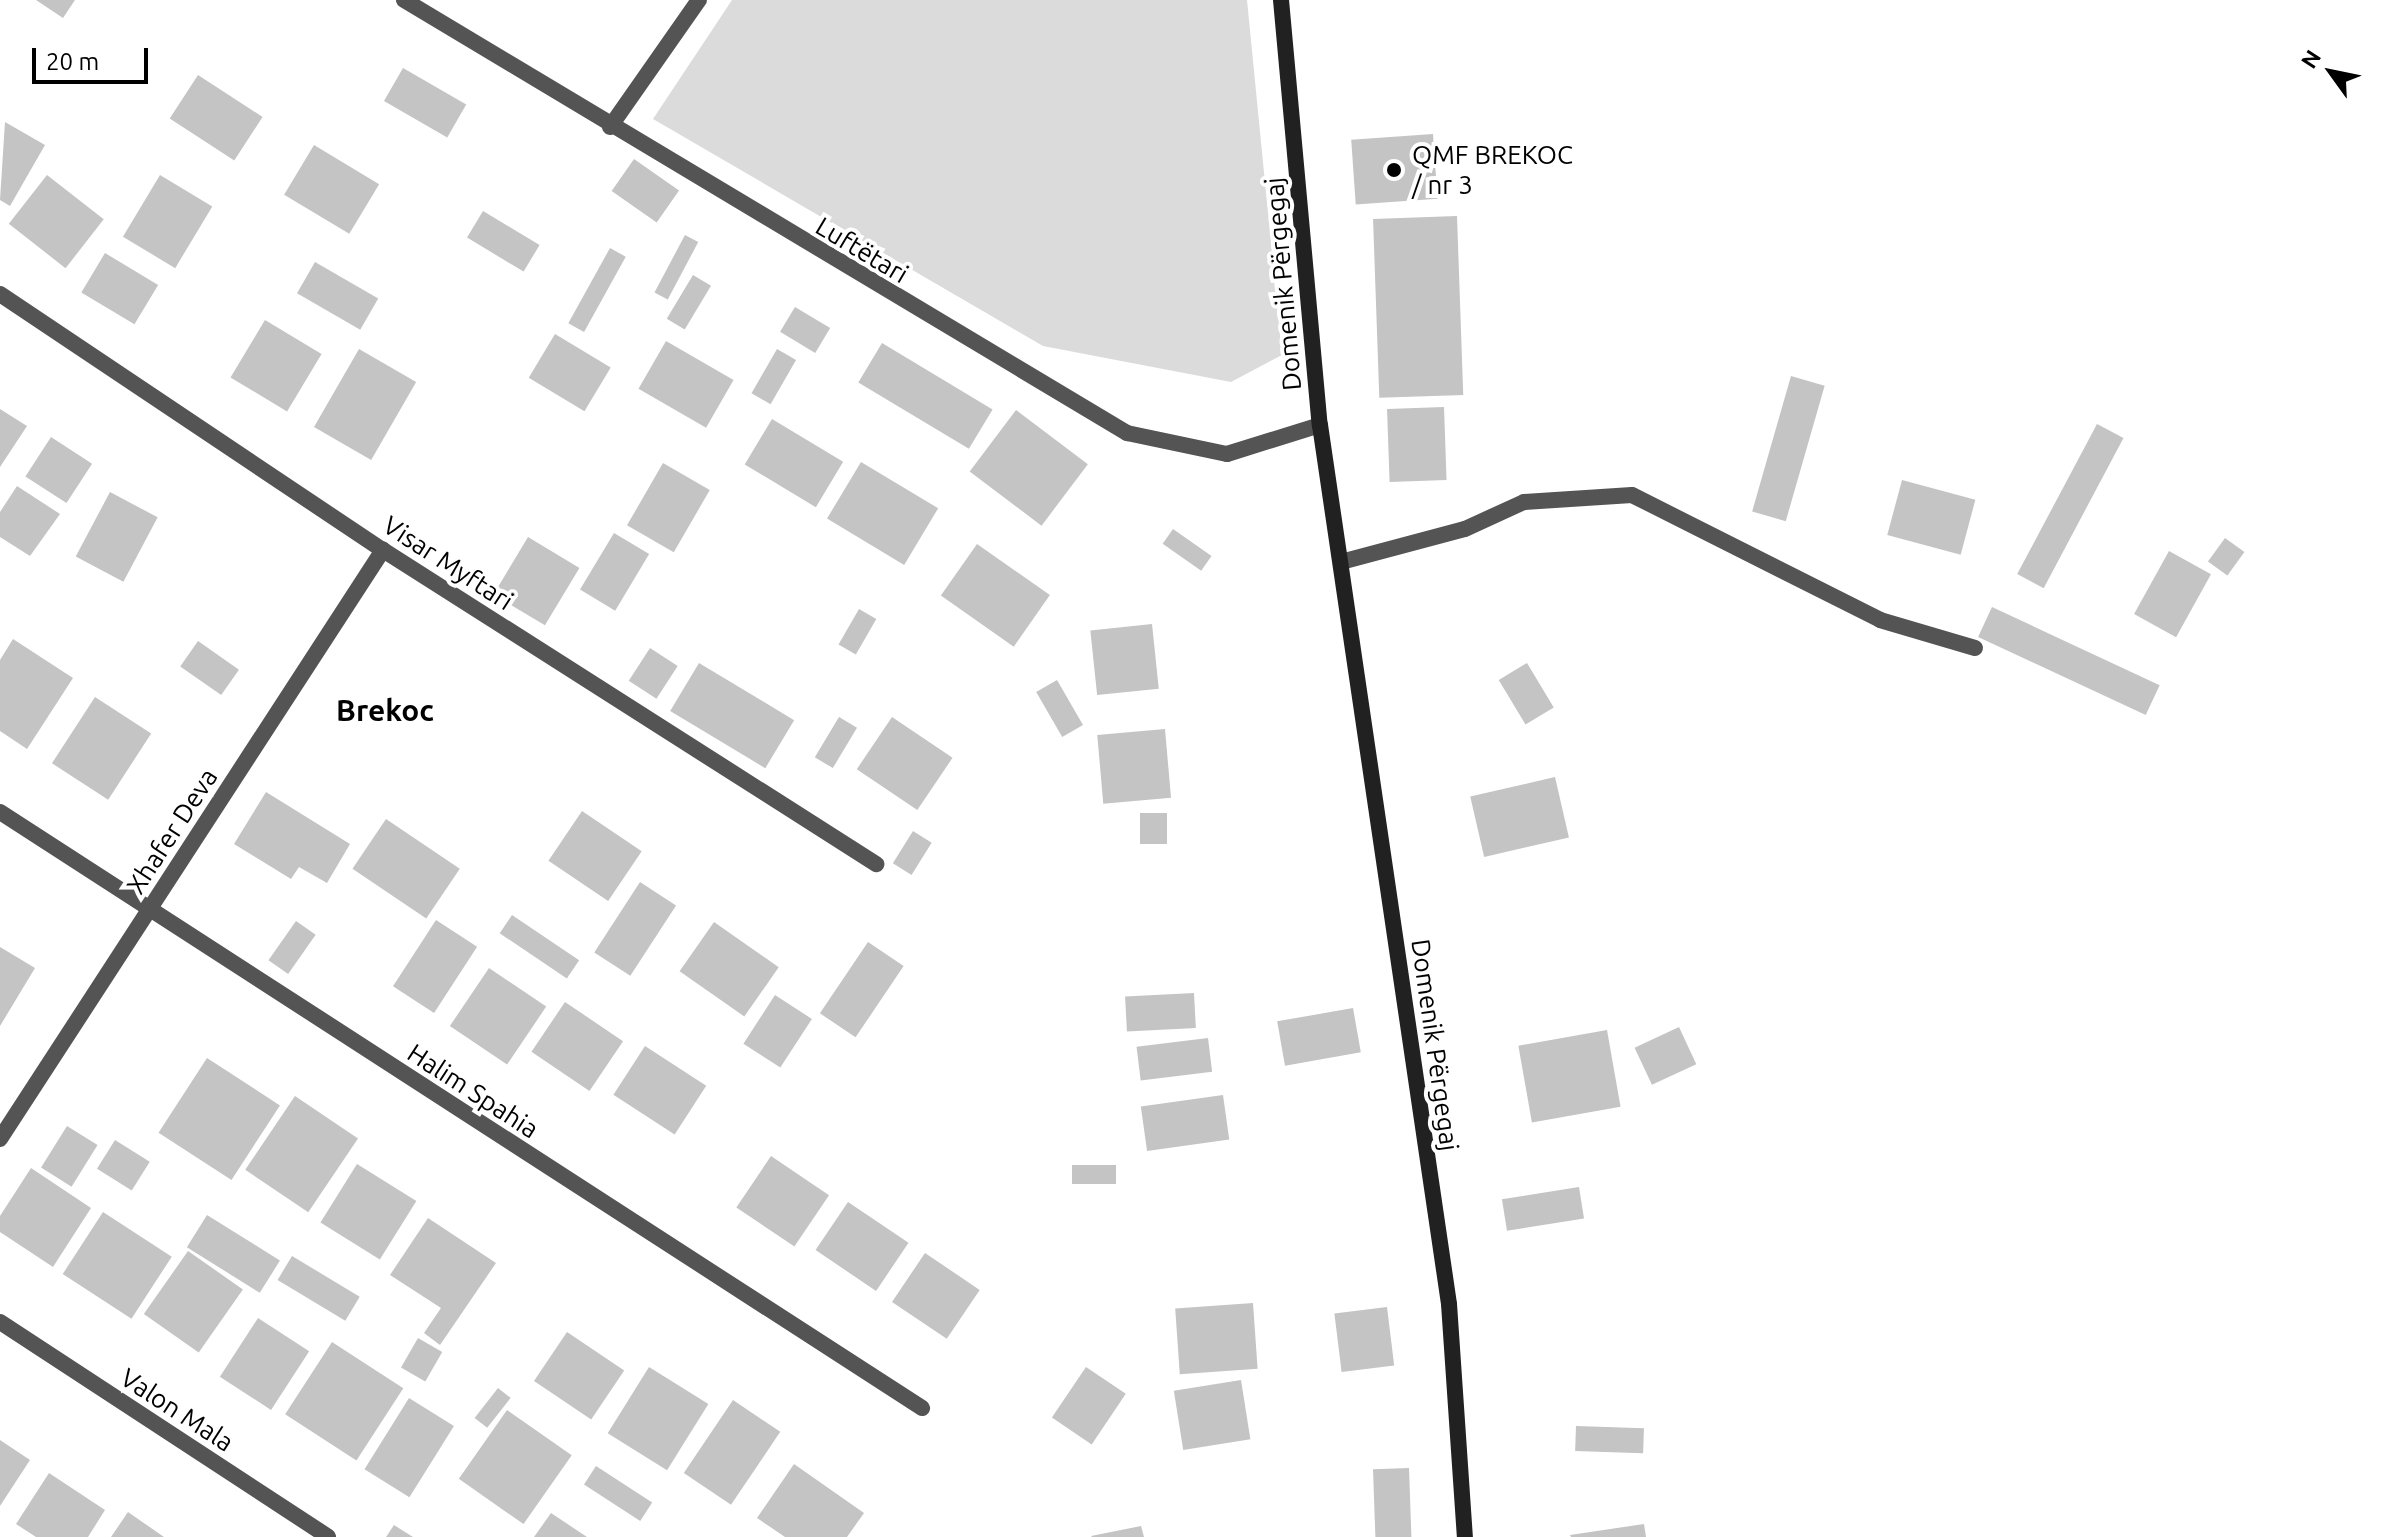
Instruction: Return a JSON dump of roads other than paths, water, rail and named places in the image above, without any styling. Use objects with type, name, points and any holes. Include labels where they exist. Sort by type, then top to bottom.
[{"type":"main road","name":"Domenik Përgegaj","points":[[1281,0],[1320,425],[1449,1304],[1465,1537]]},
{"type":"street","name":"Luftëtari","points":[[404,0],[610,127],[1127,433],[1227,454],[1320,425]]},
{"type":"street","points":[[610,127],[699,0]]},
{"type":"street","name":"Visar Myftari","points":[[0,294],[383,550],[876,864]]},
{"type":"street","points":[[1341,562],[1465,529],[1524,502],[1632,495],[1880,620],[1975,648]]},
{"type":"street","name":"Xhafer Deva","points":[[0,1139],[383,550]]},
{"type":"street","name":"Halim Spahia","points":[[0,812],[922,1408]]},
{"type":"street","name":"Valon Mala","points":[[0,1322],[328,1537]]},
{"type":"place","name":"QMF BREKOC / nr 3","points":[[1394,170]]},
{"type":"district","name":"Brekoc","points":[[385,710]]}]
